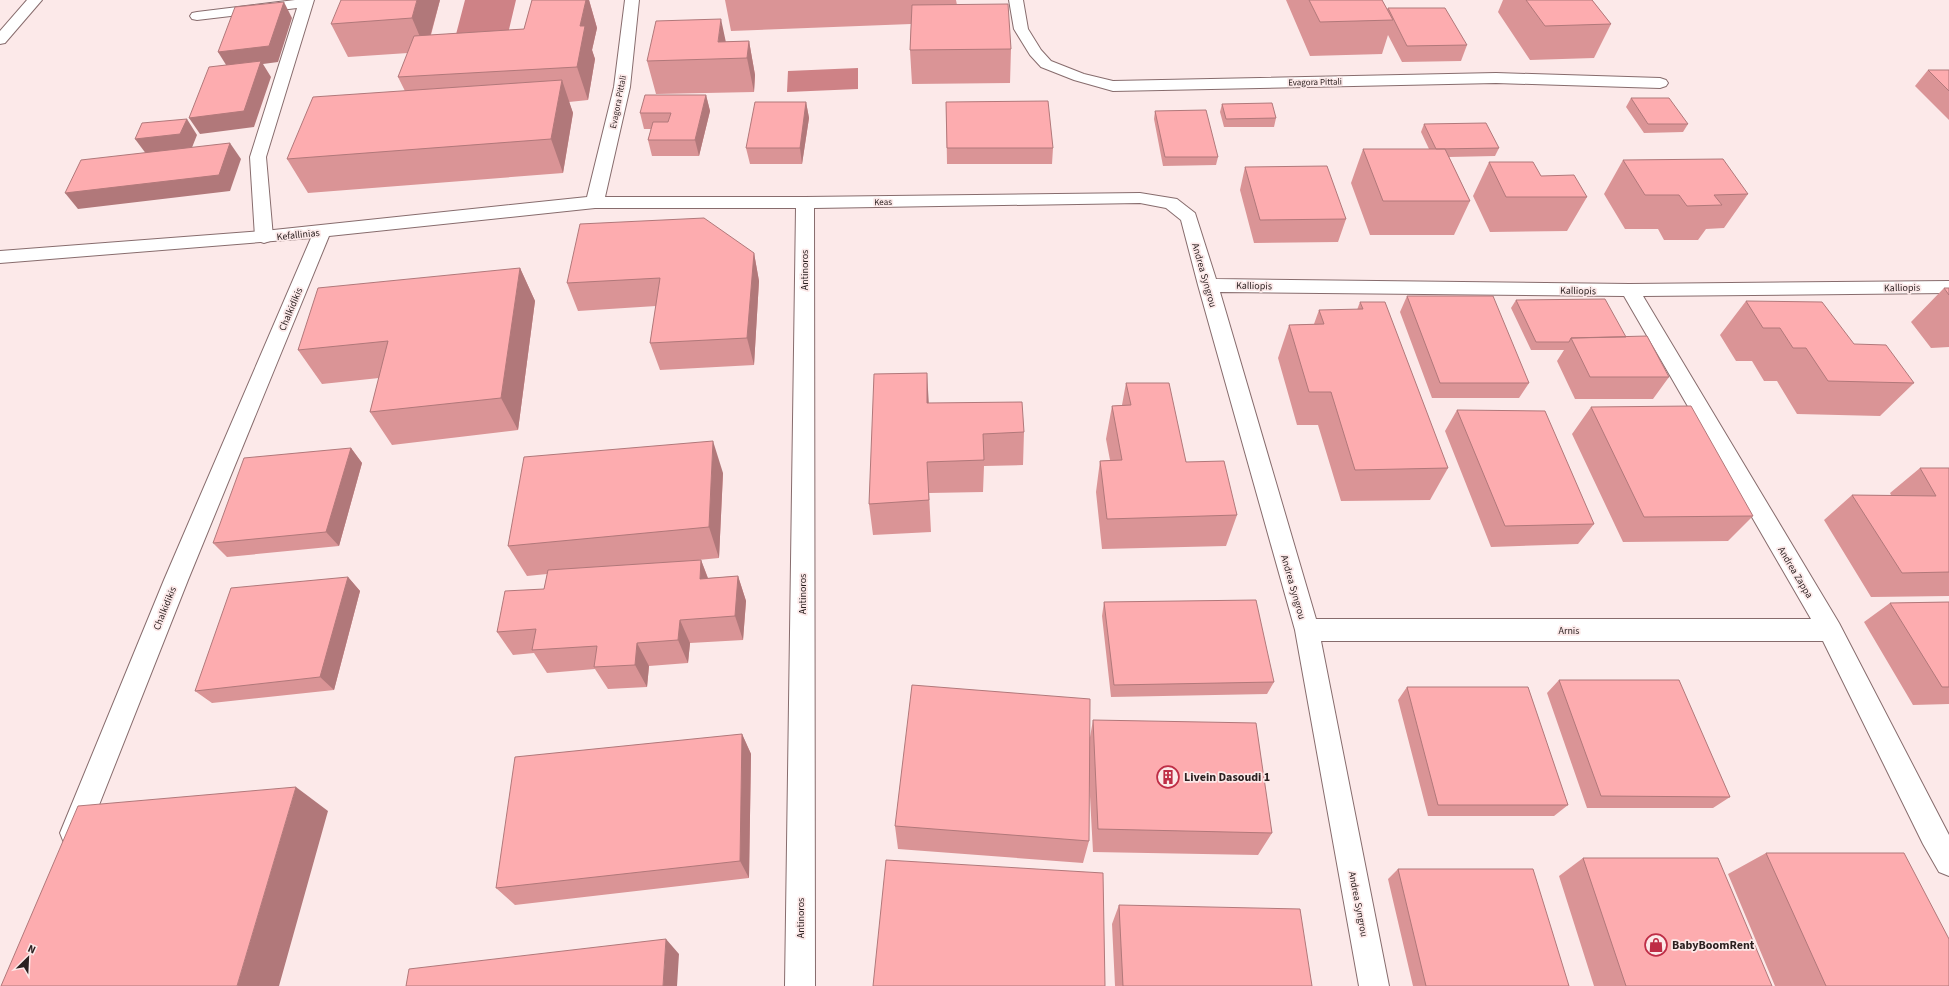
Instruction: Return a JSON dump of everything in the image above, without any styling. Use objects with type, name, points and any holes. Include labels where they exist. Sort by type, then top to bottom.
[{"type":"street","points":[[0,40],[35,0]]},
{"type":"street","name":"Evagora Pittali","points":[[595,202],[622,87],[632,0]]},
{"type":"street","name":"Evagora Pittali","points":[[1016,0],[1021,29],[1035,52],[1046,64],[1079,77],[1113,86],[1496,78],[1660,83]]},
{"type":"street","points":[[197,16],[307,2],[258,157],[264,237]]},
{"type":"street","name":"Keas","points":[[595,202],[805,203],[1140,198],[1171,203]]},
{"type":"street","name":"Kefallinias","points":[[0,257],[322,232],[595,202]]},
{"type":"street","name":"Antinoros","points":[[800,986],[805,203]]},
{"type":"street","name":"Andrea Syngrou","points":[[1171,203],[1188,217],[1307,630],[1374,986]]},
{"type":"street","name":"Chalkidikis","points":[[66,853],[176,580],[322,232]]},
{"type":"street","name":"Kalliopis","points":[[1207,285],[1630,290],[1949,287]]},
{"type":"street","name":"Andrea Zappa","points":[[1630,290],[1830,630],[1941,834],[1949,862]]},
{"type":"street","name":"Arnis","points":[[1307,630],[1830,630]]},
{"type":"shaded area","points":[[465,0],[516,0],[507,38],[454,42]]},
{"type":"shaded area","points":[[858,68],[858,89],[787,92],[788,71]]},
{"type":"building","points":[[341,0],[417,0],[412,18],[331,24]]},
{"type":"building","points":[[532,0],[586,0],[580,26],[585,26],[577,67],[398,77],[414,36],[524,29]]},
{"type":"building","points":[[1309,0],[1382,0],[1393,20],[1320,22]]},
{"type":"building","points":[[1526,0],[1592,0],[1611,24],[1545,26]]},
{"type":"building","points":[[284,2],[269,46],[218,52],[235,7]]},
{"type":"building","points":[[1008,4],[1011,49],[910,50],[912,5]]},
{"type":"building","points":[[1388,8],[1445,8],[1467,45],[1407,46]]},
{"type":"building","points":[[721,19],[718,42],[749,41],[747,58],[647,61],[656,21]]},
{"type":"building","points":[[261,61],[244,111],[189,118],[209,67]]},
{"type":"building","points":[[1928,70],[1949,70],[1949,91]]},
{"type":"building","points":[[562,80],[551,139],[287,159],[313,97]]},
{"type":"building","points":[[645,95],[706,95],[695,140],[648,140],[653,122],[668,122],[671,113],[640,113]]},
{"type":"building","points":[[1631,98],[1669,98],[1688,124],[1648,124]]},
{"type":"building","points":[[1048,101],[1053,148],[947,148],[946,102]]},
{"type":"building","points":[[755,102],[806,102],[800,148],[746,148]]},
{"type":"building","points":[[1272,103],[1276,118],[1226,119],[1222,104]]},
{"type":"building","points":[[1206,110],[1218,157],[1165,157],[1155,111]]},
{"type":"building","points":[[187,119],[180,134],[135,139],[142,123]]},
{"type":"building","points":[[1486,123],[1499,148],[1436,149],[1424,124]]},
{"type":"building","points":[[230,143],[219,175],[65,193],[81,160]]},
{"type":"building","points":[[1363,149],[1445,149],[1470,201],[1383,201]]},
{"type":"building","points":[[1723,159],[1748,194],[1714,195],[1722,205],[1687,206],[1679,195],[1645,195],[1623,160]]},
{"type":"building","points":[[1489,162],[1533,162],[1541,176],[1574,175],[1587,197],[1506,197]]},
{"type":"building","points":[[1327,166],[1346,219],[1260,220],[1245,167]]},
{"type":"building","points":[[704,218],[754,253],[747,338],[650,343],[660,278],[567,283],[580,224]]},
{"type":"building","points":[[520,268],[501,398],[370,412],[388,341],[298,350],[318,288]]},
{"type":"building","points":[[1944,288],[1949,288],[1949,295]]},
{"type":"building","points":[[1407,296],[1493,296],[1529,383],[1440,383]]},
{"type":"building","points":[[1605,299],[1626,337],[1571,338],[1569,342],[1536,342],[1516,300]]},
{"type":"building","points":[[1746,301],[1822,302],[1854,344],[1886,345],[1914,383],[1828,381],[1806,348],[1793,348],[1780,328],[1763,328]]},
{"type":"building","points":[[1360,302],[1385,302],[1448,468],[1355,470],[1331,392],[1309,392],[1289,325],[1324,324],[1319,310],[1363,309]]},
{"type":"building","points":[[1647,336],[1669,377],[1590,377],[1571,338]]},
{"type":"building","points":[[927,373],[927,403],[1022,402],[1024,432],[983,434],[984,460],[927,462],[929,500],[869,504],[874,374]]},
{"type":"building","points":[[1126,383],[1169,383],[1186,462],[1224,461],[1237,515],[1107,519],[1100,461],[1122,460],[1112,406],[1131,405]]},
{"type":"building","points":[[1691,406],[1753,516],[1644,517],[1591,407]]},
{"type":"building","points":[[1457,410],[1545,411],[1594,524],[1505,526]]},
{"type":"building","points":[[713,441],[709,527],[508,546],[524,457]]},
{"type":"building","points":[[351,448],[326,532],[213,543],[244,458]]},
{"type":"building","points":[[1920,468],[1949,468],[1949,572],[1902,573],[1852,495],[1936,496]]},
{"type":"building","points":[[701,560],[700,579],[738,576],[735,616],[680,620],[678,640],[637,643],[635,665],[594,667],[597,646],[532,650],[536,629],[497,632],[505,591],[544,589],[548,570]]},
{"type":"building","points":[[348,577],[320,677],[195,691],[231,588]]},
{"type":"building","points":[[1256,600],[1274,682],[1114,685],[1104,602]]},
{"type":"building","points":[[1949,602],[1949,687],[1942,687],[1890,603]]},
{"type":"building","points":[[1559,680],[1679,680],[1730,797],[1601,796]]},
{"type":"building","points":[[912,685],[1090,699],[1089,841],[895,826]]},
{"type":"building","points":[[1407,687],[1528,687],[1568,805],[1438,805]]},
{"type":"building","name":"Livein Dasoudi 1","points":[[1093,720],[1256,723],[1272,833],[1098,829]]},
{"type":"building","points":[[742,734],[740,861],[496,888],[515,757]]},
{"type":"building","points":[[296,787],[237,986],[1,986],[78,806]]},
{"type":"building","points":[[1766,853],[1904,853],[1949,939],[1949,986],[1826,986]]},
{"type":"building","points":[[1583,858],[1718,858],[1772,986],[1626,986]]},
{"type":"building","points":[[886,860],[1103,873],[1105,986],[873,986]]},
{"type":"building","points":[[1398,869],[1533,869],[1569,986],[1426,986]]},
{"type":"building","points":[[1119,905],[1300,909],[1312,986],[1123,986]]},
{"type":"building","points":[[666,939],[663,986],[406,986],[409,969]]},
{"type":"place","name":"Livein Dasoudi 1","points":[[1168,777]]},
{"type":"place","name":"BabyBoomRent","points":[[1656,945]]}]
